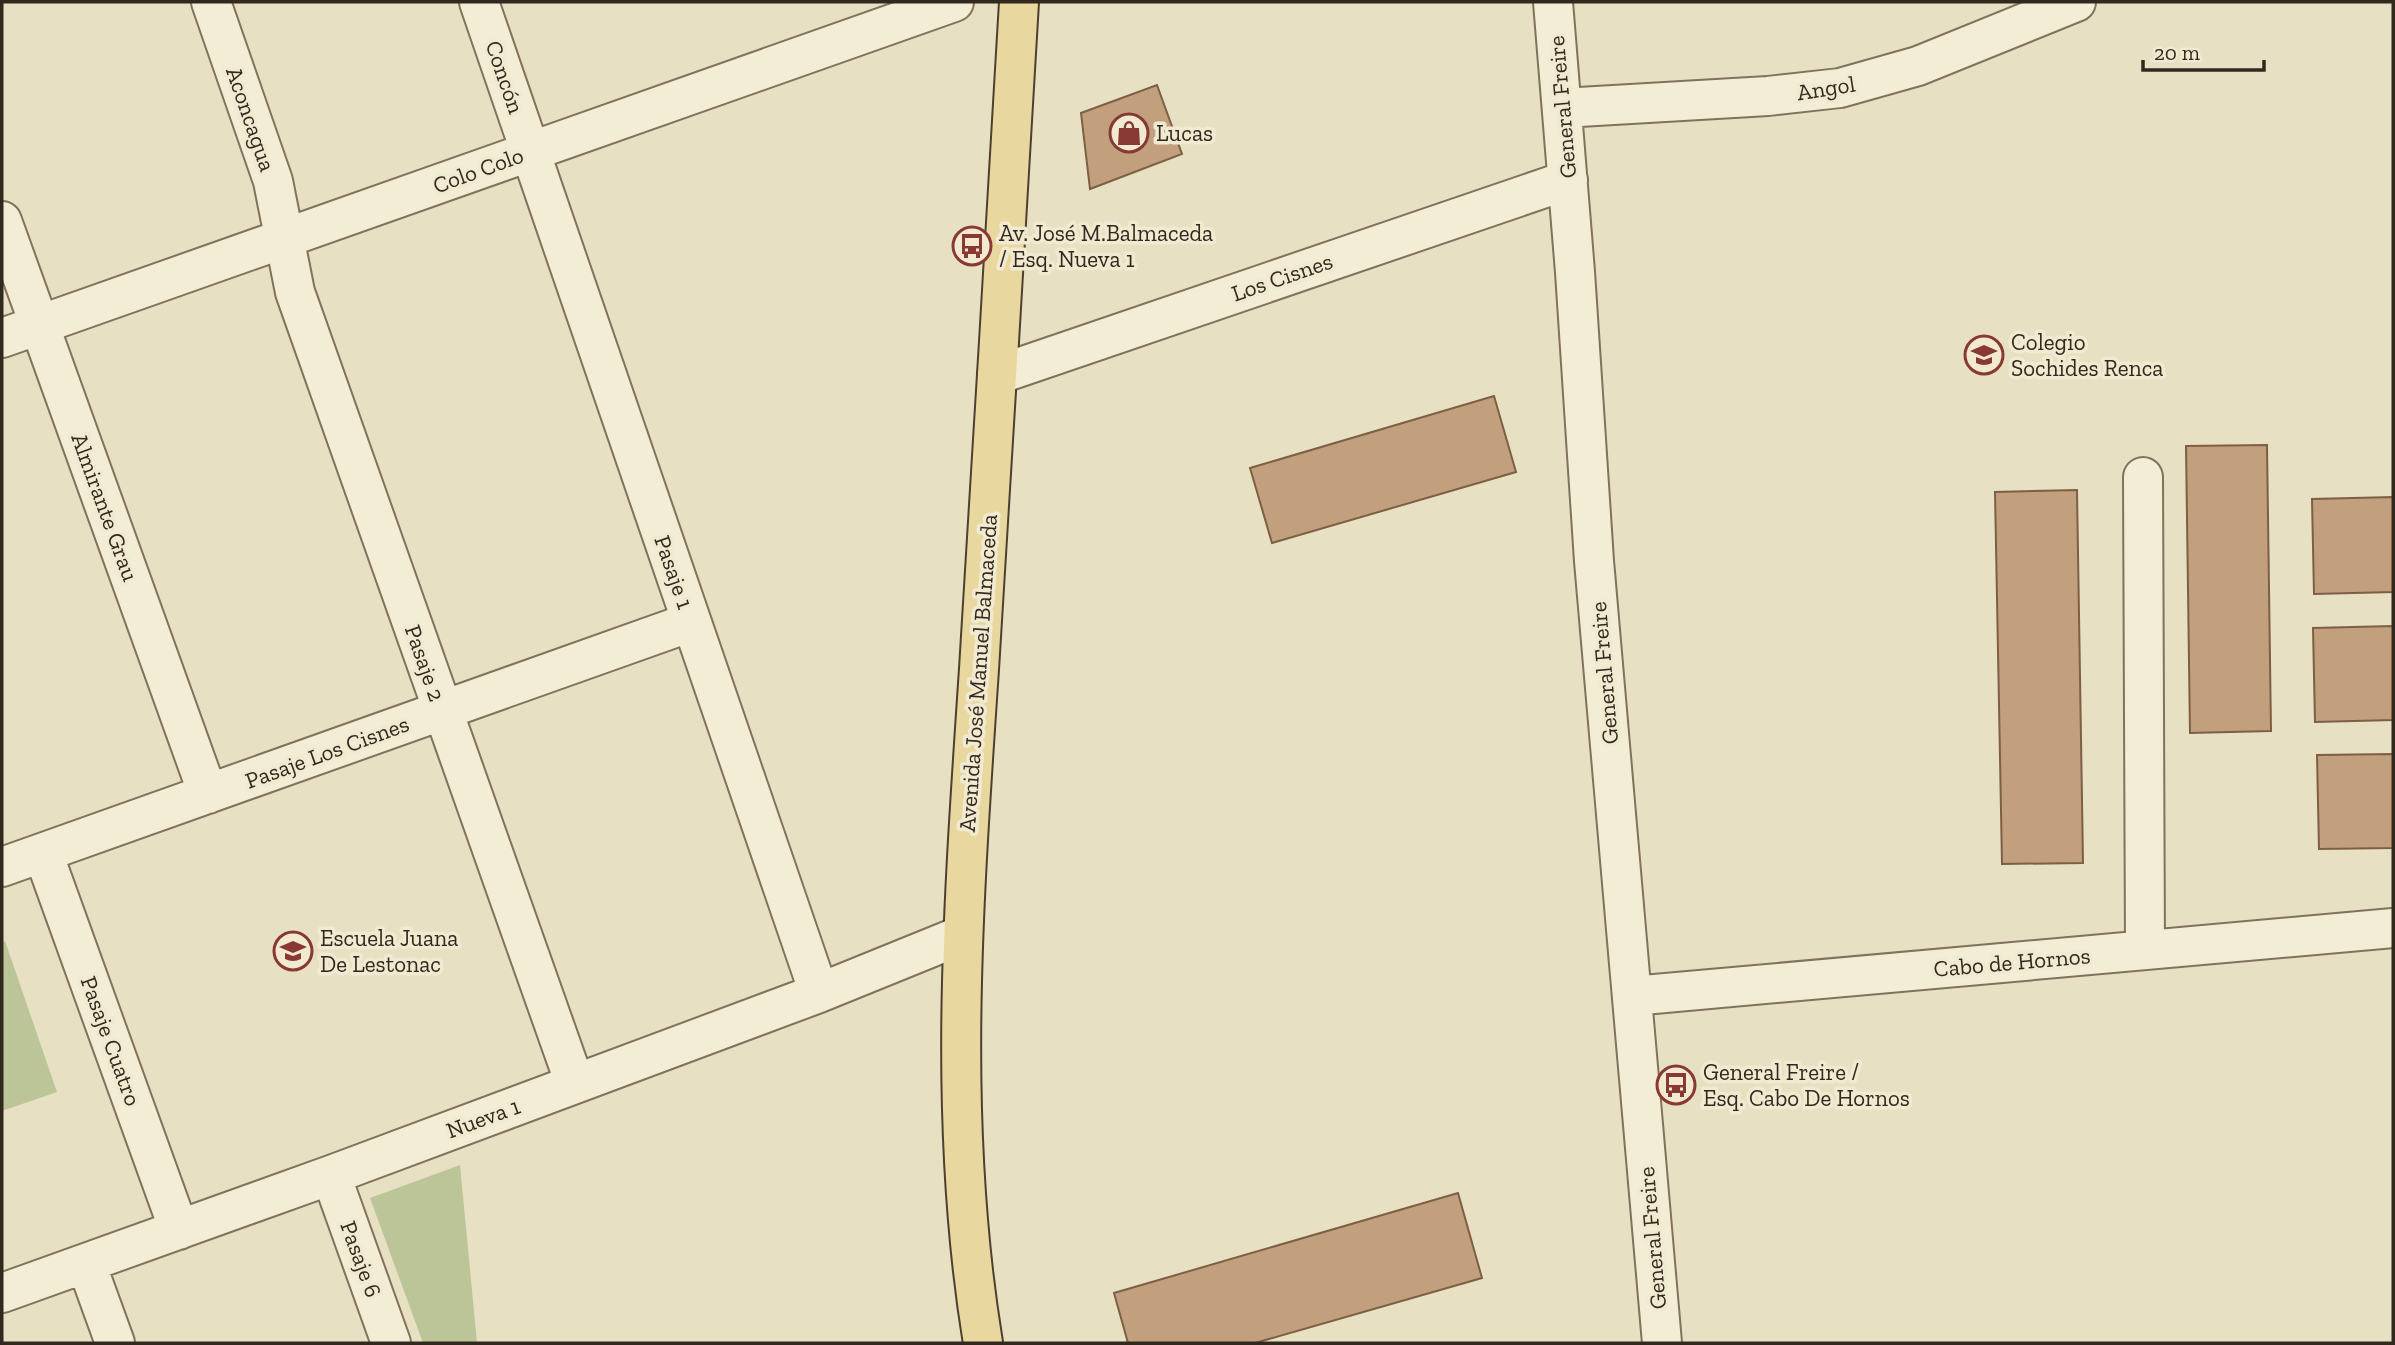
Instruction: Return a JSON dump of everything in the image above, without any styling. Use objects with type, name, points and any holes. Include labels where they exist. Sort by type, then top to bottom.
[{"type":"main road","name":"Avenida José Manuel Balmaceda","points":[[983,1343],[967,1212],[961,1112],[962,935],[1019,2]]},
{"type":"street","name":"Aconcagua","points":[[211,2],[273,181],[284,239]]},
{"type":"street","name":"Concón","points":[[479,2],[531,151]]},
{"type":"street","name":"Colo Colo","points":[[2,338],[954,2]]},
{"type":"street","name":"General Freire","points":[[1553,2],[1594,561],[1662,1343]]},
{"type":"street","name":"Angol","points":[[1562,108],[1780,95],[1840,88],[1917,66],[2076,2]]},
{"type":"street","name":"Pasaje 1","points":[[531,151],[819,993]]},
{"type":"street","name":"Los Cisnes","points":[[997,375],[1568,180]]},
{"type":"street","name":"Almirante Grau","points":[[2,221],[208,794]]},
{"type":"street","name":"Pasaje 2","points":[[284,239],[295,292],[575,1084]]},
{"type":"street","points":[[2143,477],[2145,950]]},
{"type":"street","name":"Pasaje Los Cisnes","points":[[2,867],[691,622]]},
{"type":"street","name":"Pasaje Cuatro","points":[[43,853],[179,1230]]},
{"type":"street","name":"Cabo de Hornos","points":[[1632,996],[2393,928]]},
{"type":"street","name":"Nueva 1","points":[[2,1293],[331,1175],[819,993],[962,935]]},
{"type":"street","name":"Pasaje 6","points":[[331,1175],[391,1343]]},
{"type":"street","points":[[86,1263],[115,1343]]},
{"type":"green space","points":[[5,941],[57,1092],[2,1111],[2,943]]},
{"type":"green space","points":[[460,1165],[477,1343],[423,1343],[370,1198]]},
{"type":"building","name":"Lucas","points":[[1157,85],[1182,154],[1090,189],[1081,113]]},
{"type":"building","points":[[1494,396],[1516,472],[1272,543],[1250,468]]},
{"type":"building","points":[[2267,445],[2271,731],[2190,733],[2186,446]]},
{"type":"building","points":[[2077,490],[2083,863],[2002,864],[1995,492]]},
{"type":"building","points":[[2393,497],[2393,592],[2314,594],[2312,499]]},
{"type":"building","points":[[2393,626],[2393,720],[2315,722],[2313,628]]},
{"type":"building","points":[[2393,754],[2393,848],[2319,849],[2317,755]]},
{"type":"building","points":[[1458,1193],[1482,1278],[1255,1343],[1128,1343],[1114,1293]]},
{"type":"place","name":"Lucas","points":[[1129,133]]},
{"type":"place","name":"Av. José M.Balmaceda / Esq. Nueva 1","points":[[972,246]]},
{"type":"place","name":"Colegio Sochides Renca","points":[[1984,355]]},
{"type":"place","name":"Escuela Juana De Lestonac","points":[[293,951]]},
{"type":"place","name":"General Freire / Esq. Cabo De Hornos","points":[[1676,1085]]}]
